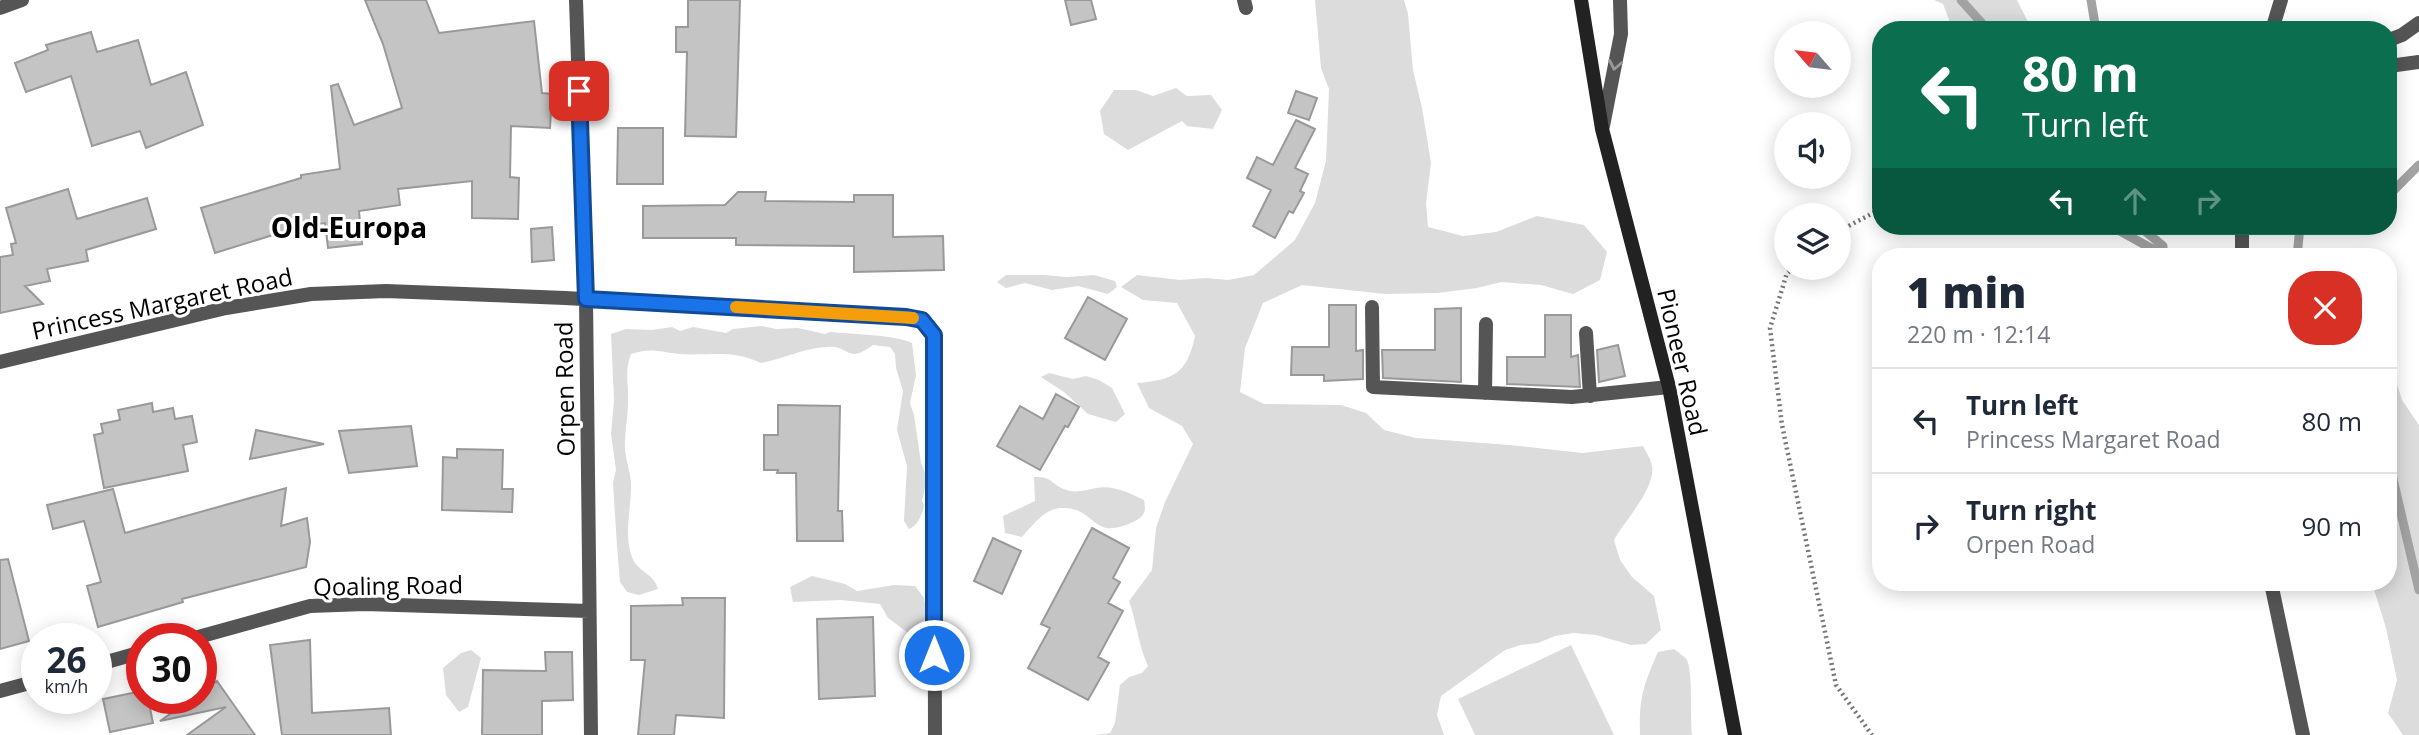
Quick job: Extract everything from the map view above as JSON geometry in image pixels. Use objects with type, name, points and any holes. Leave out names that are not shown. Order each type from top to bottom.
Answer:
[{"type":"main road","name":"Pioneer Road","points":[[1581,0],[1602,129],[1669,387],[1735,735]]},
{"type":"street","points":[[0,8],[22,0]]},
{"type":"street","name":"Orpen Road","points":[[576,0],[586,299],[591,735]]},
{"type":"street","points":[[1602,129],[1621,34],[1620,0]]},
{"type":"street","points":[[2275,21],[2281,0]]},
{"type":"street","points":[[2397,37],[2419,23]]},
{"type":"street","points":[[2397,65],[2419,62]]},
{"type":"street","name":"Princess Margaret Road","points":[[0,362],[226,308],[311,294],[386,292],[586,299],[922,320],[934,335],[935,735]]},
{"type":"street","points":[[1372,307],[1373,387],[1572,397],[1669,387]]},
{"type":"street","points":[[1485,393],[1486,324]]},
{"type":"street","points":[[1586,333],[1590,396]]},
{"type":"street","points":[[2273,591],[2303,735]]},
{"type":"street","name":"Qoaling Road","points":[[217,632],[310,606],[365,604],[589,611]]},
{"type":"street","points":[[0,691],[21,685]]},
{"type":"path","points":[[1851,225],[1872,214]]},
{"type":"path","points":[[1785,280],[1770,328],[1782,425],[1836,685],[1872,735]]},
{"type":"shaded area","points":[[1315,0],[1404,0],[1408,14],[1413,70],[1431,163],[1426,203],[1428,227],[1463,236],[1496,232],[1537,216],[1584,225],[1607,252],[1600,280],[1573,294],[1541,285],[1501,282],[1437,293],[1385,294],[1302,285],[1263,303],[1245,348],[1240,392],[1264,404],[1341,405],[1366,413],[1384,430],[1416,438],[1582,453],[1643,446],[1650,458],[1652,475],[1645,494],[1614,540],[1620,560],[1632,577],[1654,596],[1661,630],[1646,644],[1631,645],[1596,635],[1573,633],[1505,650],[1441,696],[1437,715],[1444,735],[1095,735],[1110,733],[1115,723],[1120,685],[1129,677],[1142,673],[1148,666],[1129,601],[1152,570],[1156,528],[1165,502],[1193,444],[1182,426],[1149,408],[1137,383],[1160,380],[1177,373],[1188,359],[1195,336],[1177,303],[1143,300],[1121,287],[1137,275],[1180,280],[1228,280],[1254,275],[1295,240],[1315,203],[1326,161],[1329,89],[1321,68]]},
{"type":"shaded area","points":[[1934,0],[2017,0],[2028,21],[1950,21],[1943,4]]},
{"type":"shaded area","points":[[1176,88],[1187,96],[1211,95],[1222,110],[1213,129],[1187,126],[1182,121],[1128,150],[1104,134],[1100,111],[1114,90],[1136,90],[1153,96]]},
{"type":"shaded area","points":[[1006,275],[1094,275],[1115,281],[1117,287],[1108,294],[1078,286],[1052,290],[1025,283],[1006,288],[997,282]]},
{"type":"shaded area","points":[[762,326],[776,329],[798,328],[825,334],[830,332],[885,337],[912,343],[916,375],[910,403],[921,463],[927,478],[922,501],[924,505],[919,520],[909,529],[904,521],[907,466],[897,430],[903,391],[895,354],[890,347],[873,345],[853,354],[834,347],[818,348],[761,363],[731,355],[680,354],[650,350],[638,352],[631,354],[627,373],[625,450],[631,482],[628,539],[634,562],[653,579],[658,589],[639,595],[627,592],[620,582],[613,483],[616,470],[611,434],[614,400],[611,334],[626,329],[652,330],[672,327],[680,331],[693,327],[726,333],[733,329]]},
{"type":"shaded area","points":[[1049,373],[1073,379],[1086,376],[1099,380],[1112,388],[1125,414],[1116,422],[1088,414],[1064,392],[1041,377]]},
{"type":"shaded area","points":[[2397,384],[2402,400],[2419,425],[2419,735],[2403,735],[2388,713],[2397,680],[2374,591],[2397,591]]},
{"type":"shaded area","points":[[1034,477],[1048,479],[1059,487],[1072,491],[1103,487],[1121,490],[1144,500],[1144,513],[1130,523],[1106,528],[1076,510],[1061,508],[1044,514],[1022,537],[1005,533],[1003,516],[1035,501]]},
{"type":"shaded area","points":[[812,576],[845,584],[857,591],[894,585],[915,586],[924,598],[927,617],[911,635],[888,618],[880,604],[841,600],[793,602],[790,587]]},
{"type":"shaded area","points":[[1571,645],[1614,735],[1475,735],[1458,699]]},
{"type":"shaded area","points":[[1674,649],[1687,660],[1689,666],[1692,735],[1640,735],[1641,701],[1649,674],[1658,652]]},
{"type":"shaded area","points":[[471,650],[481,658],[468,707],[459,712],[446,695],[443,668],[461,653]]},
{"type":"building","points":[[365,0],[426,0],[439,33],[534,21],[542,93],[552,94],[550,128],[511,126],[510,177],[519,178],[518,219],[472,218],[472,181],[398,189],[400,205],[359,211],[362,244],[328,248],[325,223],[302,226],[215,253],[201,208],[301,178],[301,175],[340,169],[331,86],[338,84],[354,125],[402,108],[383,44]]},
{"type":"building","points":[[688,0],[740,0],[736,137],[685,136],[687,52],[676,52],[676,27],[688,27]]},
{"type":"building","points":[[1065,0],[1091,0],[1096,19],[1071,25]]},
{"type":"building","points":[[91,32],[97,52],[138,40],[151,85],[186,72],[203,125],[146,148],[140,131],[92,146],[71,76],[26,92],[15,63],[48,50],[46,45]]},
{"type":"building","points":[[1296,91],[1317,98],[1309,120],[1288,113]]},
{"type":"building","points":[[1296,120],[1315,129],[1295,168],[1308,174],[1300,191],[1304,193],[1293,213],[1289,211],[1275,238],[1253,226],[1271,190],[1247,178],[1257,157],[1273,165]]},
{"type":"building","points":[[618,128],[663,128],[663,184],[617,184]]},
{"type":"building","points":[[68,189],[77,219],[147,198],[156,229],[86,250],[88,261],[47,269],[50,281],[25,286],[43,304],[0,313],[0,257],[13,255],[11,244],[16,243],[6,208]]},
{"type":"building","points":[[738,192],[766,192],[765,201],[854,202],[854,195],[893,195],[893,237],[943,236],[944,270],[854,272],[854,246],[736,245],[736,238],[643,238],[643,206],[725,205]]},
{"type":"building","points":[[552,227],[554,260],[532,262],[531,229]]},
{"type":"building","points":[[1088,297],[1127,319],[1105,360],[1065,338]]},
{"type":"building","points":[[1329,305],[1356,305],[1356,351],[1363,350],[1363,379],[1324,381],[1324,375],[1291,375],[1292,347],[1329,347]]},
{"type":"building","points":[[1461,308],[1461,382],[1383,378],[1382,350],[1435,350],[1435,309]]},
{"type":"building","points":[[1545,315],[1571,315],[1571,357],[1578,355],[1580,387],[1507,384],[1507,357],[1545,357]]},
{"type":"building","points":[[1618,345],[1625,376],[1599,382],[1597,350]]},
{"type":"building","points":[[1056,394],[1079,407],[1040,470],[997,446],[1020,406],[1043,419]]},
{"type":"building","points":[[152,403],[153,412],[173,408],[175,419],[192,416],[197,442],[183,445],[188,471],[104,488],[94,435],[103,433],[101,424],[120,420],[118,410]]},
{"type":"building","points":[[778,405],[840,406],[838,511],[842,511],[843,541],[797,541],[796,473],[764,470],[764,435],[778,435]]},
{"type":"building","points":[[411,426],[417,466],[349,473],[339,431]]},
{"type":"building","points":[[256,430],[324,444],[250,459]]},
{"type":"building","points":[[457,449],[503,450],[502,489],[513,489],[512,512],[442,510],[443,457],[457,458]]},
{"type":"building","points":[[286,488],[281,526],[307,518],[310,542],[306,567],[182,599],[183,602],[112,623],[97,623],[87,586],[101,582],[84,521],[53,529],[47,505],[113,489],[125,533]]},
{"type":"building","points":[[1092,528],[1129,548],[1113,578],[1120,582],[1108,603],[1123,611],[1098,657],[1109,663],[1088,700],[1028,668],[1050,628],[1041,624]]},
{"type":"building","points":[[993,538],[1021,551],[1002,594],[974,581]]},
{"type":"building","points":[[8,559],[24,623],[21,623],[21,643],[0,649],[0,560]]},
{"type":"building","points":[[682,598],[725,598],[724,718],[676,715],[674,735],[638,735],[645,660],[631,660],[631,606],[683,605]]},
{"type":"building","points":[[873,617],[875,696],[819,699],[817,619]]},
{"type":"building","points":[[310,640],[312,713],[389,708],[391,735],[282,735],[270,645]]},
{"type":"building","points":[[545,652],[572,652],[573,700],[542,701],[542,735],[482,735],[483,670],[546,671]]},
{"type":"building","points":[[217,681],[255,735],[187,735],[217,714],[226,707],[217,709]]},
{"type":"building","points":[[126,694],[126,714],[151,714],[153,723],[110,732],[106,714],[112,714],[112,697]]},
{"type":"building","points":[[170,714],[193,714],[160,721]]},
{"type":"waterway","points":[[1961,0],[1980,21]]},
{"type":"waterway","points":[[2091,0],[2094,21]]},
{"type":"waterway","points":[[2397,187],[2419,165]]},
{"type":"waterway","points":[[2127,235],[2151,248]]},
{"type":"waterway","points":[[2150,235],[2163,248]]},
{"type":"waterway","points":[[2298,248],[2299,235]]},
{"type":"waterway","points":[[2397,496],[2419,590]]},
{"type":"slow traffic","points":[[736,307],[913,318]]},
{"type":"district","name":"Old-Europa","points":[[349,227]]},
{"type":"route","points":[[579,91],[586,299],[906,317],[922,320],[934,335],[934,655]]}]
